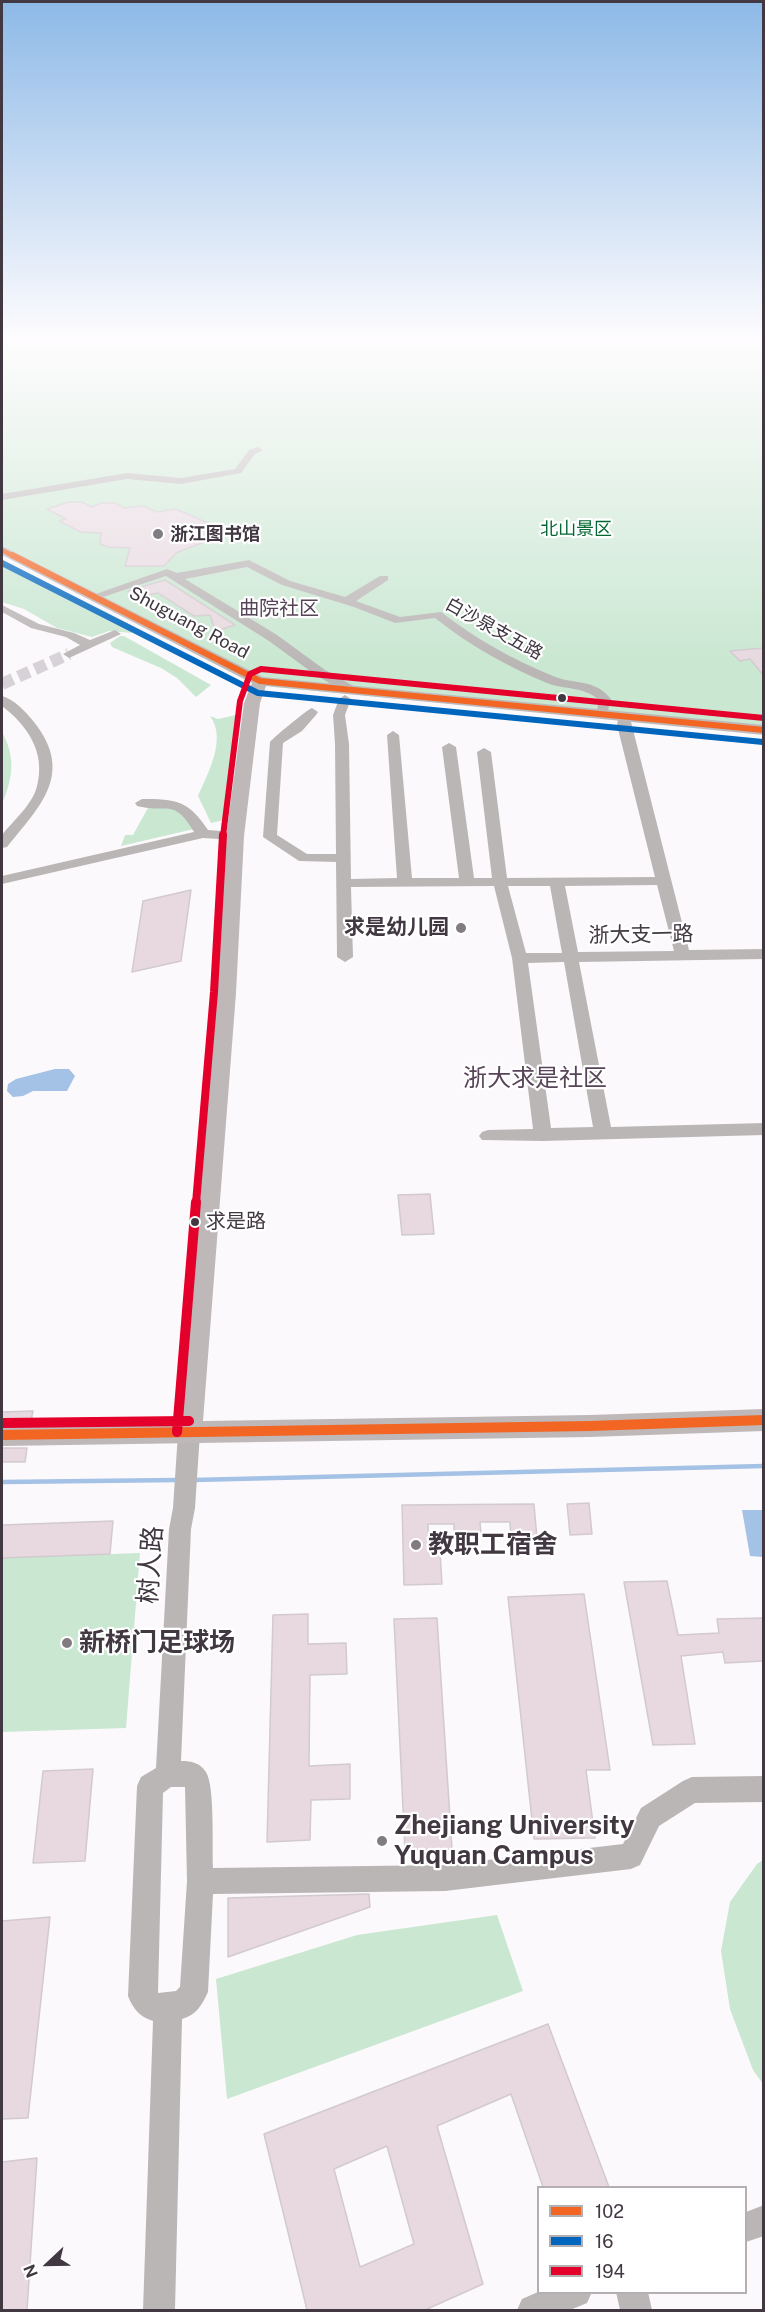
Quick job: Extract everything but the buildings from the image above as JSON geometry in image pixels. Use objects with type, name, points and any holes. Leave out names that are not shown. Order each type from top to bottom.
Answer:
[{"type":"main road","name":"Shuguang Road","points":[[2,550],[96,596],[259,685]]},
{"type":"main road","name":"Shuguang Road","points":[[2,559],[134,625],[233,680],[349,695],[623,721],[764,739]]},
{"type":"main road","points":[[188,1443],[226,993],[235,836],[252,703],[259,685]]},
{"type":"main road","name":"Shuguang Road","points":[[349,695],[602,715],[623,721],[764,729]]},
{"type":"main road","points":[[2,1435],[188,1443],[764,1420]]},
{"type":"street","points":[[2,497],[127,476],[138,475],[176,481],[238,471],[251,453],[258,450]]},
{"type":"street","points":[[96,596],[171,574],[249,563],[286,584],[346,602],[384,578]]},
{"type":"street","points":[[171,574],[273,638],[349,695],[339,715],[342,744],[345,957]]},
{"type":"street","name":"白沙泉支五路","points":[[346,602],[399,621],[437,614],[469,639],[553,681],[578,684],[597,692],[605,699],[602,715]]},
{"type":"street","points":[[2,609],[35,626],[70,635],[90,645]]},
{"type":"street","points":[[69,654],[115,634]]},
{"type":"street","points":[[2,700],[21,714],[36,733],[46,758],[44,787],[33,806],[2,844]]},
{"type":"street","points":[[312,712],[297,728],[277,742],[270,837],[304,858],[344,858]]},
{"type":"street","points":[[623,721],[683,956]]},
{"type":"street","points":[[393,735],[405,883]]},
{"type":"street","points":[[449,747],[466,883]]},
{"type":"street","points":[[484,752],[500,883],[520,958],[543,1135]]},
{"type":"street","points":[[142,803],[177,805],[190,812],[203,834]]},
{"type":"street","points":[[2,880],[203,834],[235,836]]},
{"type":"street","points":[[344,883],[663,880]]},
{"type":"street","points":[[557,882],[573,958],[603,1133]]},
{"type":"street","name":"浙大支一路","points":[[520,958],[764,954]]},
{"type":"street","points":[[488,1136],[764,1129]]},
{"type":"street","name":"树人路","points":[[173,1774],[180,1529],[184,1513],[188,1443]]},
{"type":"street","points":[[173,1774],[191,1774],[198,1782],[200,1881],[194,1992],[183,2005],[152,2007],[142,1996],[150,1786],[173,1774]]},
{"type":"street","points":[[200,1881],[445,1878],[631,1856],[650,1817],[692,1790],[764,1789]]},
{"type":"street","points":[[159,2310],[168,2007]]},
{"type":"street","points":[[747,2227],[764,2220]]},
{"type":"street","points":[[533,2310],[571,2294]]},
{"type":"street","points":[[632,2294],[636,2310]]},
{"type":"green space","name":"北山景区","points":[[2,450],[763,450],[763,733],[273,687],[242,678],[2,553]]},
{"type":"green space","points":[[2,564],[129,625],[132,633],[109,631],[92,637],[57,628],[24,609],[2,602]]},
{"type":"green space","points":[[124,636],[211,685],[196,697],[177,678],[161,668],[112,647],[110,643]]},
{"type":"green space","points":[[236,715],[224,820],[211,823],[198,796],[211,767],[216,745],[215,725],[210,716],[218,719]]},
{"type":"green space","points":[[2,732],[11,759],[11,776],[2,804]]},
{"type":"green space","points":[[149,806],[175,808],[194,829],[121,846],[125,835],[133,835]]},
{"type":"green space","name":"新桥门足球场","points":[[140,1553],[126,1728],[2,1732],[2,1558]]},
{"type":"green space","points":[[763,1860],[763,2084],[753,2070],[730,2009],[721,1951],[730,1902],[757,1864]]},
{"type":"green space","points":[[497,1915],[523,1991],[227,2099],[216,1979],[357,1935]]},
{"type":"water","points":[[55,1069],[69,1069],[75,1076],[67,1091],[33,1091],[23,1096],[13,1097],[7,1091],[8,1084],[16,1079]]},
{"type":"water","points":[[742,1510],[763,1510],[763,1557],[750,1556]]},
{"type":"waterway","points":[[194,1480],[764,1466]]},
{"type":"waterway","points":[[2,1482],[178,1480]]},
{"type":"tunnel","points":[[2,684],[69,654]]},
{"type":"transit line","name":"102","points":[[2,550],[260,681],[764,730]]},
{"type":"transit line","name":"16","points":[[2,563],[258,693],[763,742]]},
{"type":"transit line","name":"194","points":[[177,1432],[214,992],[223,834],[240,701],[250,674],[261,669],[764,718]]},
{"type":"transit line","name":"102","points":[[2,1435],[590,1426],[764,1420]]},
{"type":"transit line","name":"194","points":[[2,1423],[189,1421]]},
{"type":"place","name":"浙江图书馆","points":[[158,534]]},
{"type":"place","name":"求是幼儿园","points":[[461,928]]},
{"type":"place","name":"求是路","points":[[195,1222]]},
{"type":"place","name":"教职工宿舍","points":[[416,1545]]},
{"type":"place","name":"新桥门足球场","points":[[67,1643]]},
{"type":"place","name":"Zhejiang University Yuquan Campus","points":[[382,1841]]},
{"type":"district","name":"曲院社区","points":[[279,609]]},
{"type":"district","name":"浙大求是社区","points":[[535,1079]]}]
